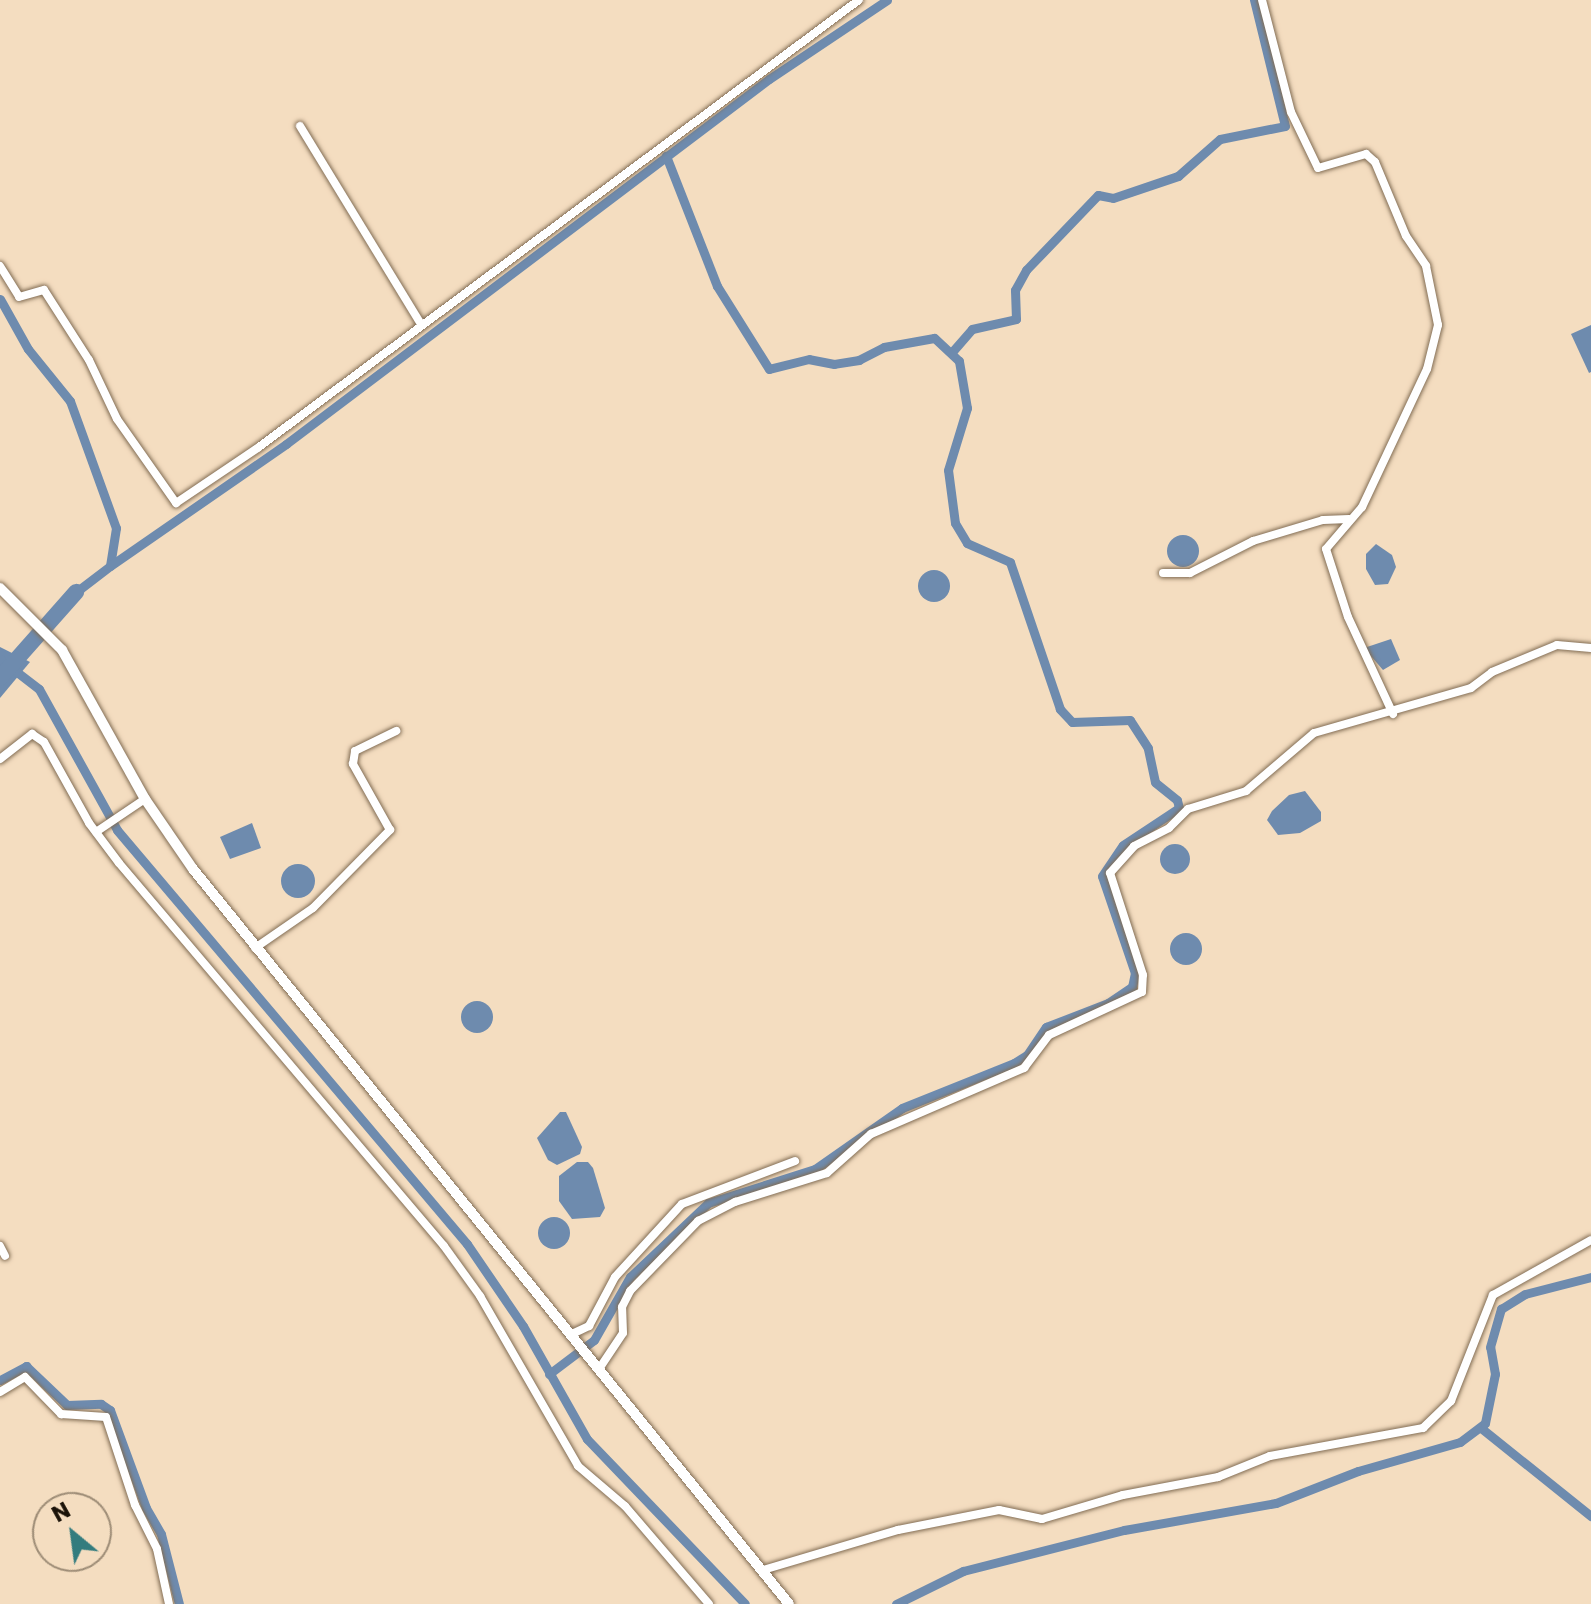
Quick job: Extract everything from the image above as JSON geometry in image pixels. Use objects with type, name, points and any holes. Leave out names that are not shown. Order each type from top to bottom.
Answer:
[{"type":"street","points":[[0,266],[19,297],[44,290],[89,360],[117,419],[176,503],[259,447],[859,0]]},
{"type":"street","points":[[1262,0],[1291,112],[1318,168],[1366,154],[1375,162],[1406,236],[1426,266],[1438,325],[1427,369],[1362,507],[1349,519],[1343,534],[1326,549],[1348,617],[1393,714]]},
{"type":"street","points":[[300,126],[421,324]]},
{"type":"street","points":[[1163,573],[1190,573],[1253,541],[1323,520],[1349,519]]},
{"type":"street","points":[[0,588],[62,650],[145,799],[255,948],[789,1604]]},
{"type":"street","points":[[599,1369],[623,1333],[622,1307],[630,1291],[698,1221],[735,1202],[827,1173],[878,1130],[1024,1068],[1049,1035],[1142,992],[1143,975],[1110,873],[1134,846],[1169,828],[1188,809],[1246,791],[1314,733],[1393,714],[1471,688],[1492,672],[1557,645],[1591,648]]},
{"type":"street","points":[[255,948],[313,908],[390,830],[353,764],[355,751],[396,731]]},
{"type":"street","points":[[0,759],[32,734],[44,742],[96,832],[444,1246],[480,1296],[578,1466],[625,1506],[709,1604]]},
{"type":"street","points":[[96,832],[145,799]]},
{"type":"street","points":[[572,1334],[589,1326],[615,1277],[682,1204],[795,1161]]},
{"type":"street","points":[[763,1570],[883,1533],[999,1510],[1042,1519],[1123,1495],[1218,1477],[1270,1456],[1423,1428],[1451,1401],[1493,1295],[1591,1240]]},
{"type":"street","points":[[0,1246],[5,1256]]},
{"type":"street","points":[[0,1392],[25,1377],[61,1414],[106,1417],[135,1505],[157,1549],[169,1604]]},
{"type":"water","points":[[1591,325],[1591,372],[1589,373],[1571,334]]},
{"type":"water","points":[[1183,535],[1194,540],[1199,551],[1194,562],[1183,567],[1172,562],[1167,551],[1172,540]]},
{"type":"water","points":[[1376,544],[1392,555],[1396,567],[1388,584],[1375,585],[1366,569],[1366,554]]},
{"type":"water","points":[[934,570],[945,575],[950,586],[945,597],[934,602],[923,597],[918,586],[923,575]]},
{"type":"water","points":[[1391,639],[1400,660],[1383,670],[1364,648]]},
{"type":"water","points":[[0,647],[30,662],[0,698]]},
{"type":"water","points":[[1305,791],[1321,812],[1321,821],[1300,833],[1278,835],[1267,820],[1272,811],[1289,795]]},
{"type":"water","points":[[252,823],[261,848],[230,859],[220,837]]},
{"type":"water","points":[[1175,844],[1186,848],[1190,859],[1186,870],[1175,874],[1164,870],[1160,859],[1164,848]]},
{"type":"water","points":[[298,864],[310,869],[315,881],[310,893],[298,898],[286,893],[281,881],[286,869]]},
{"type":"water","points":[[1186,933],[1198,937],[1202,949],[1198,961],[1186,965],[1174,961],[1170,949],[1174,937]]},
{"type":"water","points":[[477,1001],[488,1006],[493,1017],[488,1028],[477,1033],[466,1028],[461,1017],[466,1006]]},
{"type":"water","points":[[560,1112],[566,1112],[582,1147],[580,1154],[557,1165],[548,1160],[537,1138]]},
{"type":"water","points":[[577,1162],[588,1162],[593,1168],[605,1208],[600,1217],[572,1219],[559,1201],[559,1176]]},
{"type":"water","points":[[554,1217],[566,1221],[570,1233],[566,1245],[554,1249],[542,1245],[538,1233],[542,1221]]},
{"type":"waterway","points":[[110,566],[286,444],[769,79],[887,0]]},
{"type":"waterway","points":[[952,352],[972,329],[1016,319],[1015,290],[1026,270],[1098,195],[1113,198],[1178,176],[1220,139],[1285,126],[1254,0]]},
{"type":"waterway","points":[[549,1374],[594,1340],[630,1277],[708,1203],[815,1169],[902,1108],[1014,1063],[1027,1055],[1046,1027],[1108,1003],[1132,987],[1135,973],[1102,876],[1123,845],[1179,808],[1177,800],[1155,782],[1148,748],[1130,720],[1072,722],[1060,709],[1010,562],[967,543],[955,523],[948,470],[967,408],[959,361],[934,338],[884,347],[859,360],[834,364],[809,359],[769,369],[717,286],[666,156]]},
{"type":"waterway","points":[[0,299],[28,349],[70,401],[116,528],[110,566],[76,592]]},
{"type":"waterway","points":[[0,678],[76,592]]},
{"type":"waterway","points":[[0,659],[39,689],[117,830],[467,1244],[523,1326],[587,1439],[745,1604]]},
{"type":"waterway","points":[[896,1604],[963,1571],[1124,1530],[1276,1503],[1358,1471],[1460,1442],[1485,1423],[1495,1374],[1490,1347],[1501,1309],[1525,1294],[1591,1277]]},
{"type":"waterway","points":[[0,1380],[26,1366],[67,1405],[101,1404],[110,1410],[146,1508],[161,1534],[179,1604]]},
{"type":"waterway","points":[[1481,1428],[1591,1516]]}]
